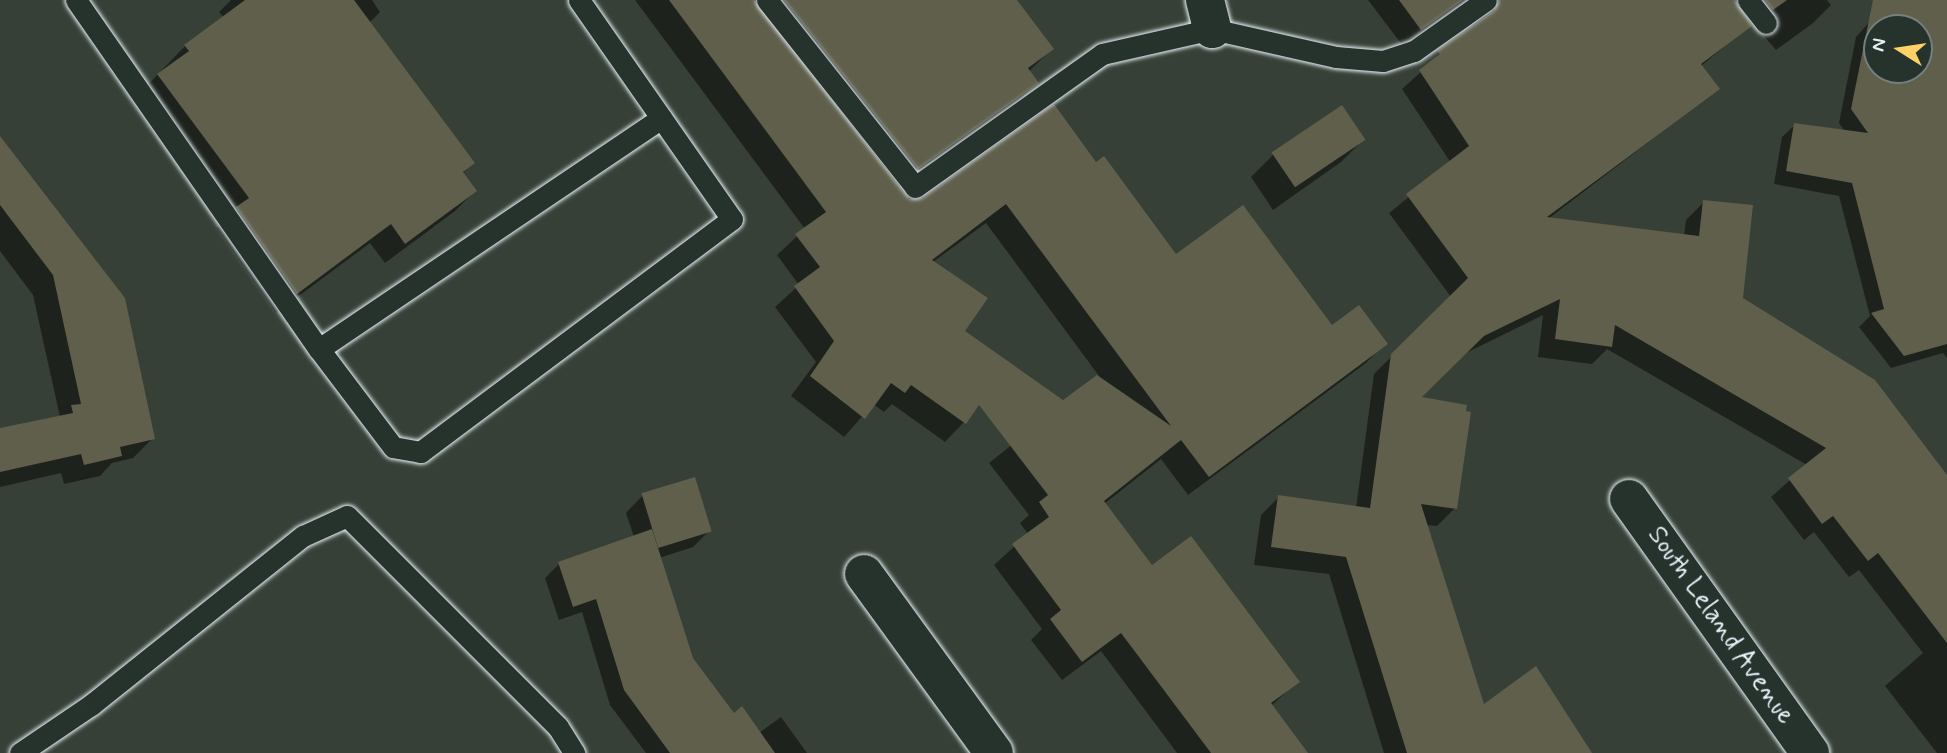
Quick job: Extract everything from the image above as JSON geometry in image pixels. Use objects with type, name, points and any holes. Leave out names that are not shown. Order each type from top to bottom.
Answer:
[{"type":"street","name":"South Leland Avenue","points":[[1629,499],[1810,753]]},
{"type":"street","points":[[864,574],[994,753]]},
{"type":"lane","points":[[76,0],[319,349],[393,447],[421,452],[732,219],[579,0]]},
{"type":"lane","points":[[767,0],[915,187],[1102,54],[1209,15],[1336,57],[1383,61],[1414,51],[1486,0]]},
{"type":"lane","points":[[1748,0],[1766,23]]},
{"type":"lane","points":[[319,349],[661,118]]},
{"type":"lane","points":[[20,753],[91,705],[303,536],[347,516],[558,727],[574,753]]},
{"type":"building","points":[[245,0],[354,0],[475,163],[463,172],[477,191],[405,244],[391,224],[297,294],[236,207],[249,198],[157,74],[189,51],[184,45]]},
{"type":"building","points":[[669,0],[754,0],[909,199],[923,198],[1054,104],[1096,162],[1104,156],[1176,254],[1243,205],[1332,325],[1359,305],[1388,344],[1209,477],[1181,440],[1104,501],[1152,565],[1191,536],[1300,682],[1271,703],[1308,753],[1211,753],[1121,633],[1082,662],[1050,619],[1061,610],[1012,544],[1049,517],[1039,502],[1048,495],[979,405],[966,424],[911,385],[905,393],[891,383],[865,419],[810,376],[834,341],[794,286],[820,267],[795,234],[826,212]],"holes":[[[1006,204],[1171,426],[1097,375],[1063,400],[965,331],[988,298],[932,260]]]},
{"type":"building","points":[[784,0],[1017,0],[1054,49],[1028,68],[1039,83],[918,169]]},
{"type":"building","points":[[1399,0],[1463,0],[1421,30]]},
{"type":"building","points":[[1499,0],[1735,0],[1752,26],[1701,64],[1720,89],[1547,217],[1699,236],[1703,200],[1753,205],[1743,298],[1875,380],[1947,475],[1947,643],[1878,553],[1868,561],[1833,516],[1822,524],[1788,478],[1826,448],[1615,325],[1612,347],[1555,339],[1560,299],[1484,336],[1422,397],[1467,405],[1466,411],[1471,412],[1457,509],[1421,504],[1484,704],[1536,666],[1592,753],[1407,753],[1346,557],[1271,547],[1278,495],[1370,508],[1391,354],[1468,278],[1406,194],[1469,146],[1419,70],[1440,54],[1437,51],[1494,11]]},
{"type":"building","points":[[1765,0],[1787,0],[1773,10]]},
{"type":"building","points":[[1873,0],[1947,0],[1947,344],[1904,356],[1871,313],[1884,309],[1852,183],[1786,171],[1794,123],[1868,133],[1851,109],[1863,50],[1863,84],[1933,84],[1933,14],[1870,14]]},
{"type":"building","points":[[1342,105],[1365,140],[1295,187],[1272,153]]},
{"type":"building","points":[[0,136],[125,298],[155,439],[120,447],[122,456],[84,465],[81,454],[0,472],[0,428],[73,413],[71,405],[81,404],[53,275],[0,205]]},
{"type":"building","points":[[695,477],[712,532],[658,548],[641,493]]},
{"type":"building","points":[[652,529],[693,658],[734,713],[742,706],[775,753],[670,753],[624,690],[596,599],[573,607],[558,562]]}]
